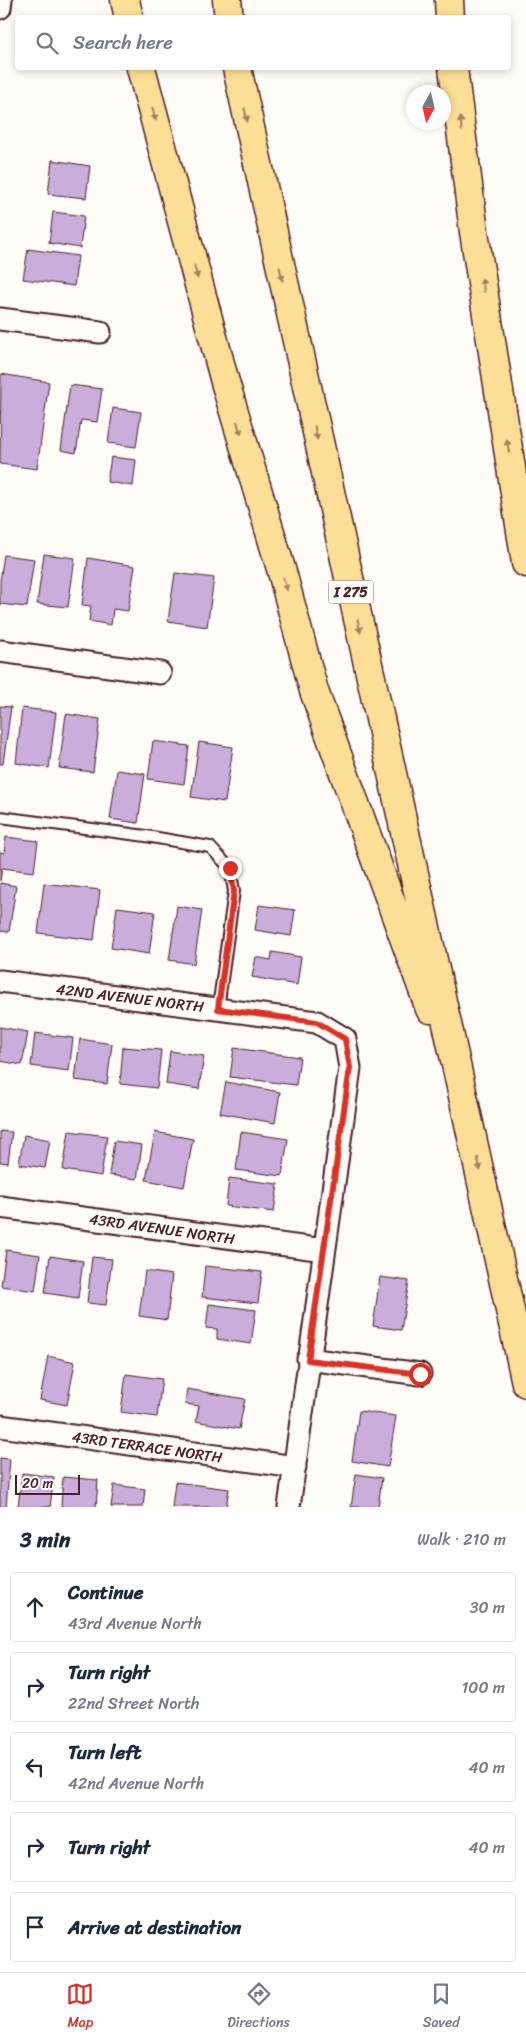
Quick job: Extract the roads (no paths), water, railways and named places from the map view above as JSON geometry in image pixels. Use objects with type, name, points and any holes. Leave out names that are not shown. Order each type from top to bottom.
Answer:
[{"type":"highway","points":[[125,0],[128,15]]},
{"type":"highway","points":[[227,0],[230,15]]},
{"type":"highway","points":[[449,0],[450,15]]},
{"type":"highway","points":[[142,70],[225,382],[282,572],[314,691],[468,1116]]},
{"type":"highway","name":"I 275","points":[[237,70],[326,482],[526,1383]]},
{"type":"highway","points":[[453,70],[474,232],[526,563]]},
{"type":"street","points":[[0,8],[1,0]]},
{"type":"street","points":[[0,319],[100,332]]},
{"type":"street","points":[[0,651],[160,673]]},
{"type":"street","name":"42ND AVENUE NORTH","points":[[0,981],[317,1022],[345,1039],[350,1068],[324,1250]]},
{"type":"street","name":"43RD AVENUE NORTH","points":[[0,1207],[324,1250]]},
{"type":"street","points":[[289,1507],[324,1250]]},
{"type":"street","points":[[308,1360],[420,1374]]},
{"type":"street","name":"43RD TERRACE NORTH","points":[[0,1426],[295,1467]]},
{"type":"lane","points":[[0,817],[146,836],[210,847],[230,868],[234,891],[218,1009]]}]
